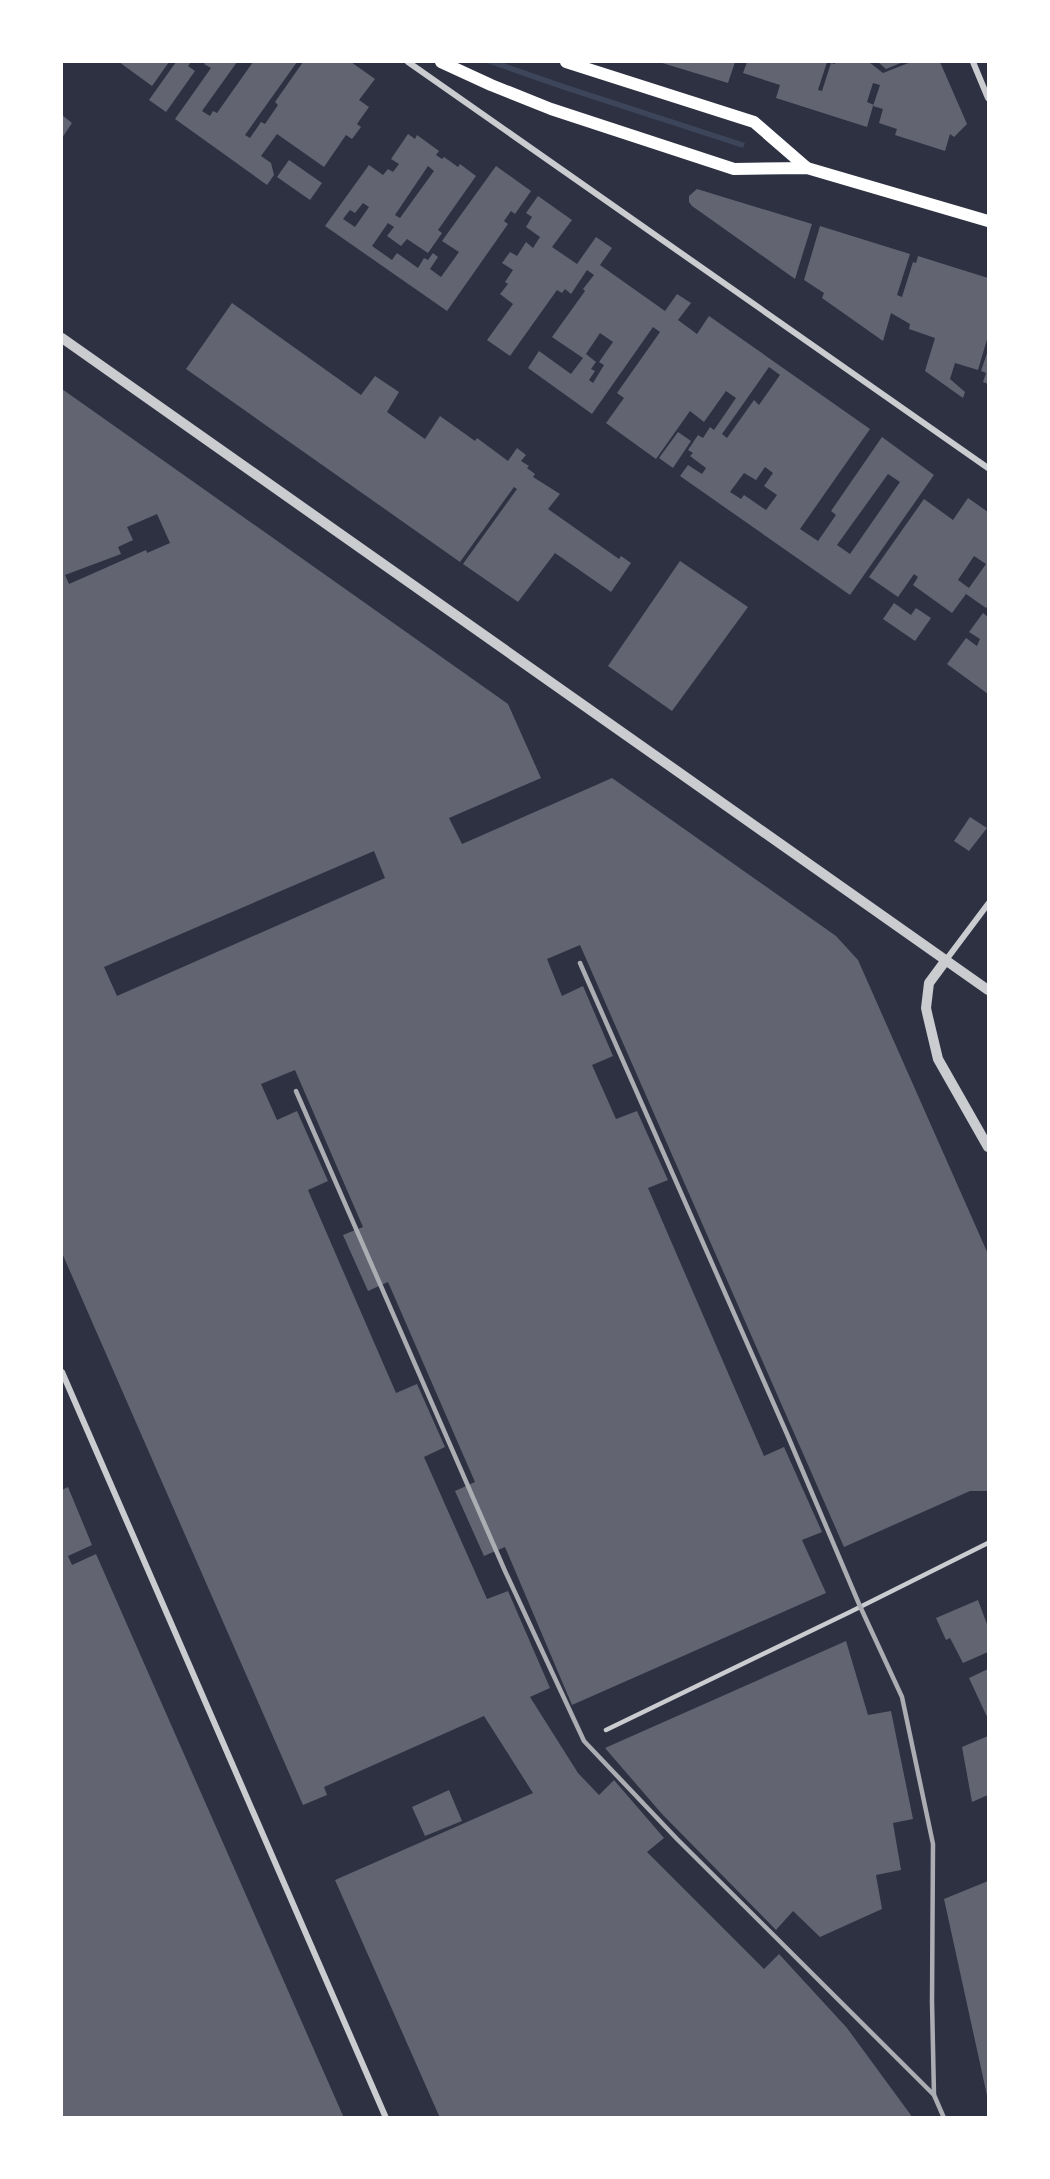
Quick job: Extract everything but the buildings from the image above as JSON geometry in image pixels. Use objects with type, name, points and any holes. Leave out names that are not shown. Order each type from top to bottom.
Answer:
[{"type":"main road","points":[[441,62],[490,85],[552,109],[734,169],[807,168],[988,221]]},
{"type":"main road","points":[[566,62],[754,122],[807,168]]},
{"type":"street","points":[[408,62],[988,468]]},
{"type":"street","points":[[973,62],[988,98]]},
{"type":"street","points":[[62,338],[988,990]]},
{"type":"street","points":[[988,904],[929,983],[926,1008],[938,1059],[988,1146]]},
{"type":"street","points":[[62,1372],[386,2118]]},
{"type":"lane","points":[[606,1730],[988,1543]]},
{"type":"shaded area","points":[[484,62],[501,62],[745,143],[743,148]]},
{"type":"railway","points":[[580,963],[787,1434],[859,1604],[902,1697],[933,1844],[934,2095]]},
{"type":"railway","points":[[296,1091],[505,1571],[584,1741],[677,1839],[934,2095],[944,2118]]}]
